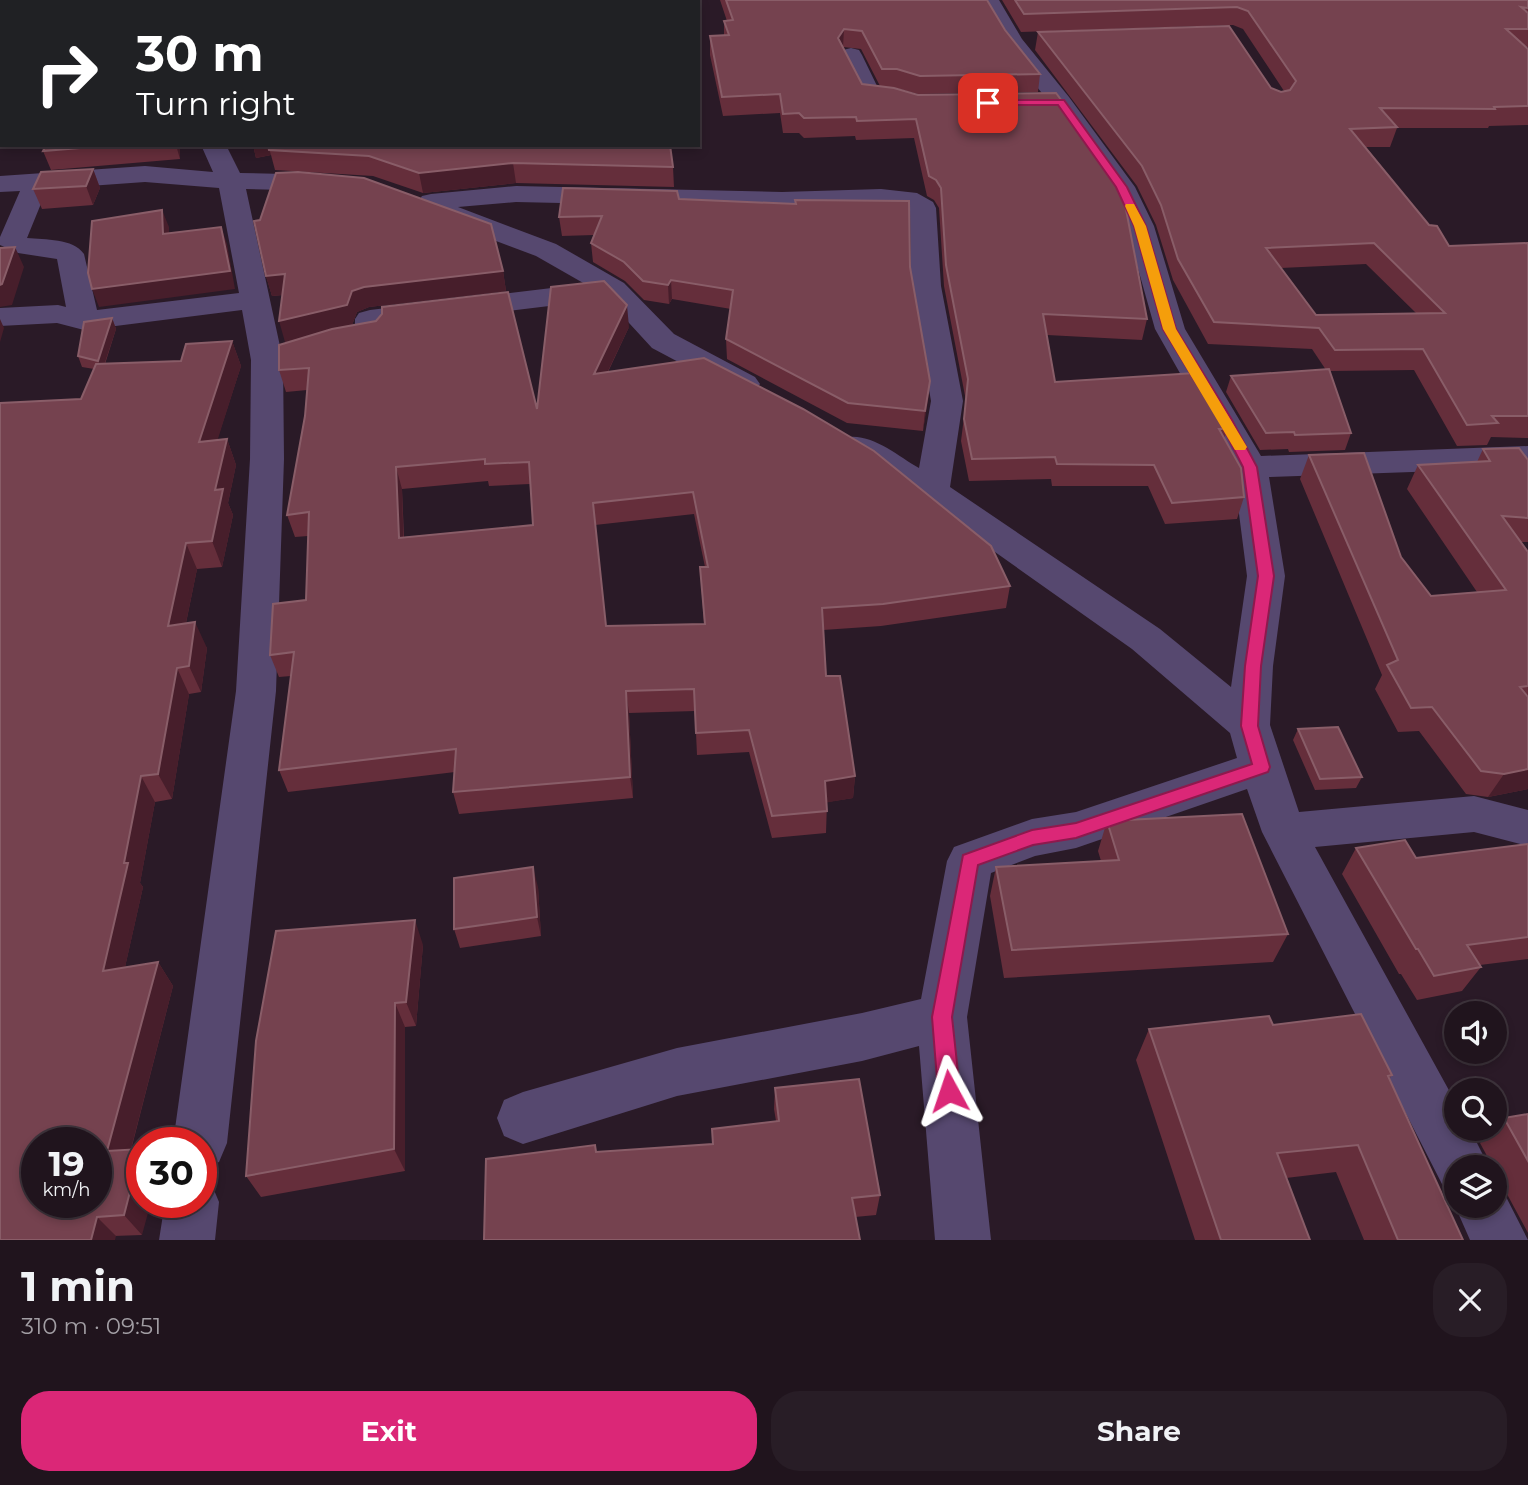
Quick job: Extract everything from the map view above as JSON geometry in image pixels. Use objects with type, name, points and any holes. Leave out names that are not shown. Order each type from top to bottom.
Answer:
[{"type":"street","points":[[988,0],[1027,41],[1047,102],[1122,187],[1140,226],[1170,329],[1226,420],[1250,467],[1266,576],[1253,666],[1255,746],[1284,832],[1456,1155]]},
{"type":"street","points":[[851,55],[871,97],[895,97],[916,104],[929,104]]},
{"type":"street","points":[[202,1127],[256,691],[267,459],[289,353],[254,300],[230,181],[214,147]]},
{"type":"street","points":[[0,184],[145,174],[230,181],[303,181],[361,186]]},
{"type":"street","points":[[36,183],[12,242],[17,245],[52,246],[70,254],[84,321]]},
{"type":"street","points":[[769,397],[663,341],[614,289],[546,250],[410,199],[516,194],[782,200],[881,197],[918,202],[923,208],[926,286],[947,401],[932,491]]},
{"type":"street","points":[[289,353],[370,334],[370,319],[614,289]]},
{"type":"street","points":[[0,317],[58,314],[84,321],[254,300]]},
{"type":"street","points":[[828,429],[932,491],[1146,639],[1255,746]]},
{"type":"street","points":[[1250,467],[1528,457]]},
{"type":"street","points":[[963,1240],[942,1017],[970,860],[1032,838],[1076,830],[1255,746]]},
{"type":"street","points":[[1284,832],[1474,814],[1528,828]]},
{"type":"street","points":[[523,1118],[677,1072],[862,1037],[942,1017]]},
{"type":"street","points":[[187,1240],[190,1218]]},
{"type":"street","points":[[1488,1218],[1500,1240]]},
{"type":"building","points":[[726,0],[987,0],[1005,30],[1040,74],[920,76],[897,69],[882,69],[862,31],[844,29],[838,38],[862,84],[894,88],[918,95],[1056,93],[1111,168],[1124,199],[1147,319],[1043,314],[1055,382],[1195,373],[1228,429],[1219,429],[1241,468],[1244,497],[1172,503],[1154,465],[1057,464],[1055,457],[972,459],[964,419],[968,379],[946,265],[941,188],[936,180],[929,176],[916,119],[857,121],[856,117],[804,118],[799,113],[783,114],[780,94],[722,97],[710,36],[729,35],[724,21],[733,20]]},
{"type":"building","points":[[1015,0],[1528,0],[1528,8],[1521,7],[1528,13],[1528,29],[1506,29],[1528,49],[1528,106],[1494,107],[1495,109],[1380,108],[1397,127],[1350,129],[1429,225],[1437,226],[1449,246],[1528,243],[1528,416],[1492,416],[1498,423],[1467,425],[1423,349],[1335,350],[1319,328],[1214,322],[1178,259],[1161,205],[1142,166],[1038,32],[1229,26],[1271,88],[1281,92],[1290,90],[1296,81],[1248,11],[1237,7],[1024,14]],"holes":[[[1374,243],[1445,313],[1316,315],[1266,248]]]},
{"type":"building","points":[[45,147],[92,147],[43,151]]},
{"type":"building","points":[[268,147],[670,147],[673,167],[513,163],[419,173],[369,156],[269,150]]},
{"type":"building","points":[[93,169],[86,186],[33,189],[41,172]]},
{"type":"building","points":[[298,172],[364,178],[491,224],[503,271],[364,287],[352,291],[347,305],[279,321],[285,274],[266,276],[254,221],[260,220],[276,173]]},
{"type":"building","points":[[563,188],[677,191],[679,199],[796,204],[795,200],[909,201],[910,267],[930,381],[925,411],[848,403],[726,339],[733,290],[671,280],[668,285],[643,281],[624,262],[591,243],[602,216],[559,217]]},
{"type":"building","points":[[162,210],[163,234],[221,227],[230,271],[92,289],[88,273],[92,221]]},
{"type":"building","points":[[15,247],[2,284],[0,285],[0,248]]},
{"type":"building","points":[[604,281],[627,305],[594,374],[704,358],[803,409],[874,451],[991,546],[1010,586],[883,604],[822,608],[826,676],[840,676],[855,776],[825,781],[827,811],[772,816],[749,730],[696,733],[694,689],[626,691],[630,777],[453,792],[456,749],[279,770],[294,652],[270,655],[273,604],[306,600],[309,512],[287,515],[305,416],[309,368],[279,370],[279,345],[332,329],[376,321],[382,314],[382,307],[508,292],[537,409],[551,287]],"holes":[[[485,459],[485,464],[529,462],[533,525],[399,538],[396,467]],[[693,492],[708,567],[700,567],[705,624],[606,626],[593,503]]]},
{"type":"building","points":[[112,318],[98,361],[78,356],[84,322]]},
{"type":"building","points":[[232,341],[199,442],[227,439],[215,490],[223,489],[212,541],[186,543],[168,626],[195,622],[189,666],[177,668],[158,774],[141,776],[124,863],[128,863],[103,971],[158,962],[112,1132],[112,1127],[21,1127],[21,1218],[97,1218],[91,1240],[0,1240],[0,403],[81,399],[96,364],[181,361],[186,344]]},
{"type":"building","points":[[1329,369],[1351,433],[1266,433],[1231,376]]},
{"type":"building","points":[[1519,448],[1528,460],[1528,518],[1502,516],[1528,552],[1528,686],[1520,687],[1528,697],[1528,769],[1504,774],[1481,771],[1432,707],[1411,708],[1387,665],[1398,660],[1309,455],[1364,453],[1401,557],[1431,596],[1506,590],[1418,465],[1490,461],[1483,449]]},
{"type":"building","points":[[1338,727],[1362,777],[1320,779],[1298,729]]},
{"type":"building","points":[[1242,814],[1288,934],[1012,950],[996,867],[1119,860],[1107,821]]},
{"type":"building","points":[[1405,840],[1416,858],[1528,844],[1528,937],[1467,945],[1481,967],[1434,976],[1356,848]]},
{"type":"building","points":[[533,867],[537,917],[454,929],[454,878]]},
{"type":"building","points":[[415,920],[406,1002],[395,1003],[394,1149],[246,1176],[256,1041],[276,931]]},
{"type":"building","points":[[1361,1014],[1392,1075],[1388,1076],[1444,1198],[1444,1218],[1453,1218],[1463,1240],[1398,1240],[1358,1145],[1277,1153],[1310,1240],[1221,1240],[1149,1029],[1269,1016],[1273,1025]]},
{"type":"building","points":[[859,1079],[880,1195],[852,1198],[860,1240],[484,1240],[486,1159],[595,1145],[596,1152],[713,1144],[712,1129],[779,1121],[775,1088]]},
{"type":"building","points":[[1528,1114],[1528,1161],[1507,1123],[1507,1118]]},
{"type":"building","points":[[126,1150],[124,1215],[112,1216],[112,1151]]},
{"type":"slow traffic","points":[[1130,206],[1140,226],[1170,329],[1240,447]]},
{"type":"route","points":[[949,1091],[942,1017],[970,860],[1032,838],[1076,830],[1261,767],[1249,726],[1253,666],[1266,576],[1250,467],[1226,420],[1170,329],[1140,226],[1122,187],[1061,102],[988,103]]}]
